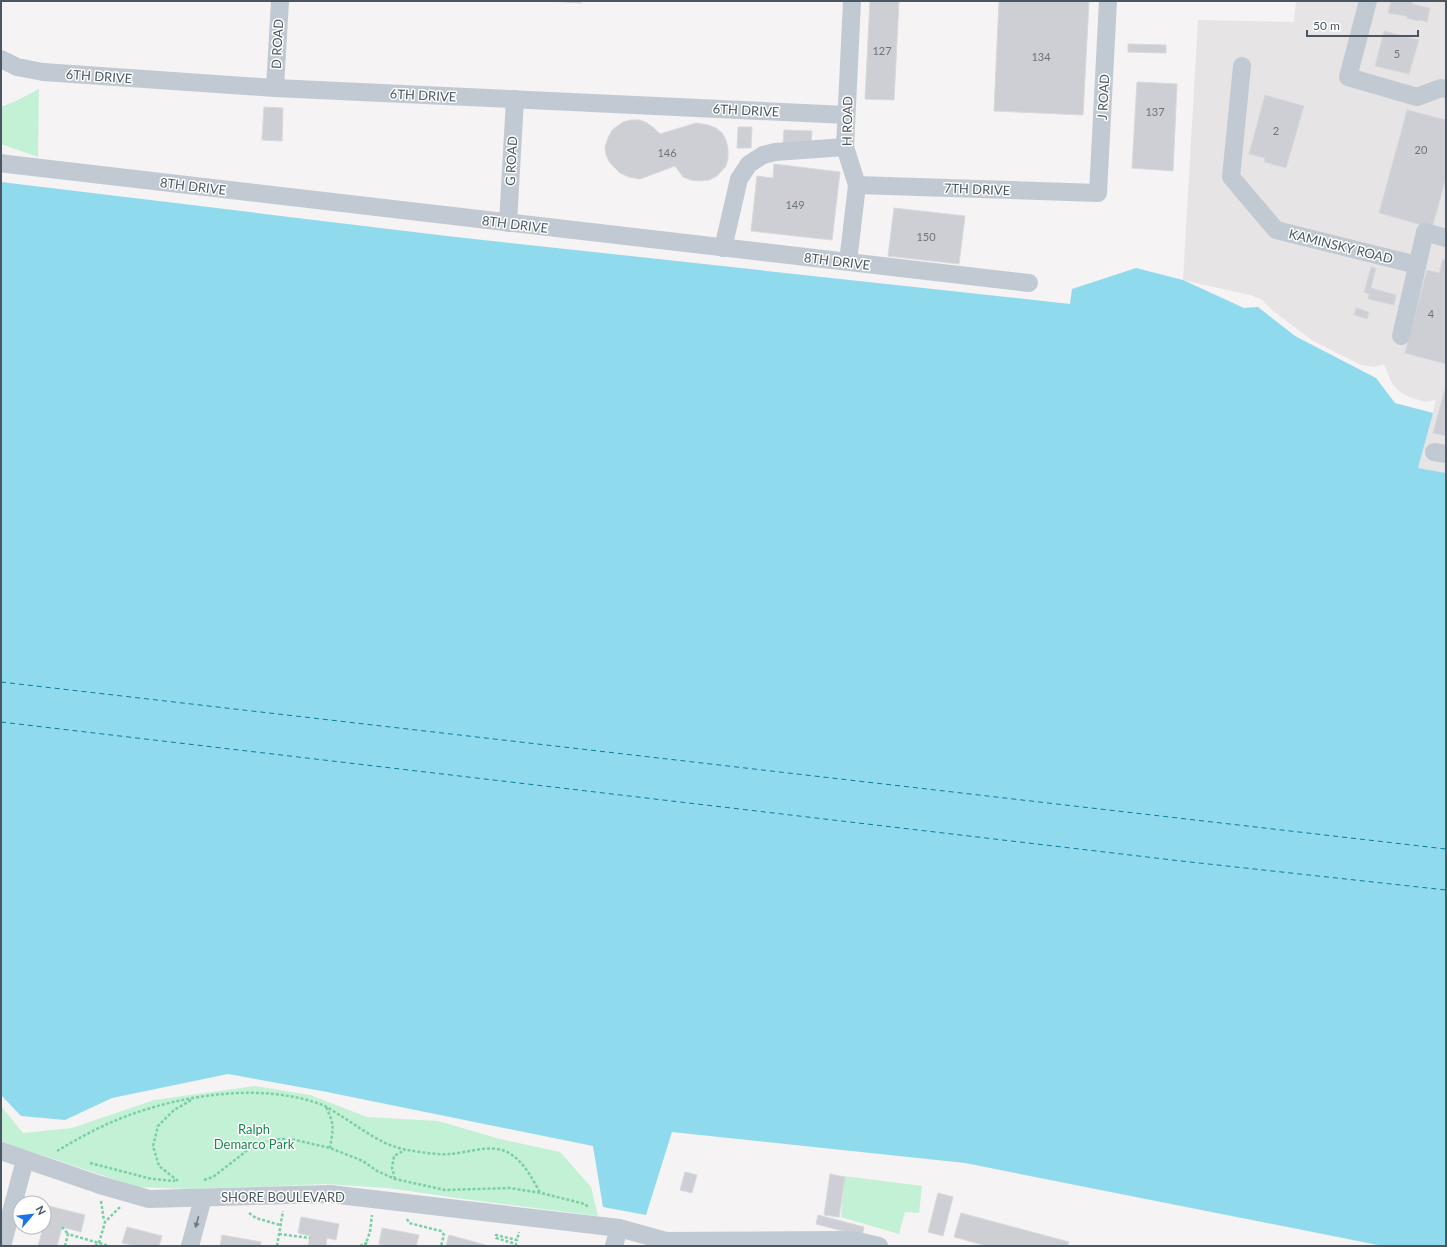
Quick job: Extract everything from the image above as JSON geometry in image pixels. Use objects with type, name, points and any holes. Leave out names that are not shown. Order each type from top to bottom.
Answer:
[{"type":"street","name":"D ROAD","points":[[275,88],[280,1]]},
{"type":"street","name":"H ROAD","points":[[848,262],[857,184],[845,147],[852,1]]},
{"type":"street","name":"J ROAD","points":[[1098,193],[1108,1]]},
{"type":"street","points":[[1368,1],[1348,77],[1417,97],[1441,88],[1446,89]]},
{"type":"street","name":"6TH DRIVE","points":[[1,60],[17,67],[43,72],[275,88],[846,115]]},
{"type":"street","name":"KAMINSKY ROAD","points":[[1242,66],[1231,177],[1276,230],[1417,265]]},
{"type":"street","name":"G ROAD","points":[[508,223],[515,99]]},
{"type":"street","points":[[723,248],[739,179],[748,164],[763,155],[775,152],[845,147]]},
{"type":"street","name":"8TH DRIVE","points":[[1,163],[1029,283]]},
{"type":"street","name":"7TH DRIVE","points":[[857,184],[1098,193]]},
{"type":"street","points":[[1400,336],[1425,232],[1446,238]]},
{"type":"street","name":"SHORE BOULEVARD","points":[[1,1151],[144,1198],[203,1198],[330,1194],[619,1228],[666,1241],[679,1243],[841,1243],[858,1241],[879,1246]]},
{"type":"street","points":[[2,1246],[25,1160]]},
{"type":"street","points":[[190,1246],[203,1198]]},
{"type":"street","points":[[614,1246],[619,1228]]},
{"type":"path","points":[[62,1153],[57,1151],[82,1137],[126,1116],[162,1104],[196,1097],[248,1092],[293,1096],[326,1106],[379,1140],[406,1150],[448,1154],[496,1148],[510,1153],[527,1170],[541,1193]]},
{"type":"path","points":[[178,1181],[159,1166],[153,1146],[158,1126],[174,1110],[196,1097]]},
{"type":"path","points":[[326,1106],[333,1121],[333,1133],[330,1148]]},
{"type":"path","points":[[200,1180],[206,1180],[213,1177],[249,1149],[262,1143],[280,1140],[300,1141],[330,1148],[363,1161],[377,1171],[395,1179],[444,1190],[510,1188],[541,1193],[585,1204],[589,1208],[590,1213]]},
{"type":"path","points":[[395,1179],[392,1168],[394,1156],[406,1150]]},
{"type":"path","points":[[87,1162],[152,1179],[184,1181]]},
{"type":"path","points":[[218,1173],[221,1179]]},
{"type":"path","points":[[100,1244],[104,1222],[101,1200]]},
{"type":"path","points":[[104,1222],[120,1207]]},
{"type":"path","points":[[245,1210],[256,1218],[280,1225]]},
{"type":"path","points":[[278,1246],[283,1211]]},
{"type":"path","points":[[405,1215],[409,1223],[442,1232],[444,1235],[441,1246]]},
{"type":"path","points":[[360,1246],[366,1245],[372,1217]]},
{"type":"path","points":[[62,1227],[68,1234],[109,1246]]},
{"type":"path","points":[[517,1240],[496,1235],[496,1238],[516,1245],[519,1231]]},
{"type":"path","points":[[65,1246],[68,1234]]},
{"type":"path","points":[[279,1234],[310,1238]]},
{"type":"path","points":[[95,1246],[100,1244]]},
{"type":"shaded area","points":[[1296,1],[1446,1],[1446,473],[1418,468],[1436,400],[1425,402],[1407,396],[1399,391],[1391,382],[1384,364],[1374,367],[1361,365],[1313,341],[1272,310],[1261,299],[1250,295],[1183,280],[1198,20],[1294,22]]},
{"type":"green space","points":[[39,89],[38,157],[1,144],[1,107]]},
{"type":"green space","name":"Ralph Demarco Park","points":[[255,1086],[310,1095],[367,1117],[438,1121],[500,1139],[560,1152],[591,1187],[598,1216],[388,1188],[325,1184],[190,1189],[137,1187],[1,1143],[1,1106],[23,1133],[72,1128],[154,1100]]},
{"type":"green space","points":[[844,1176],[922,1186],[919,1213],[905,1212],[899,1234],[841,1217]]},
{"type":"water","points":[[1,182],[447,236],[1070,304],[1072,289],[1136,268],[1183,280],[1244,308],[1258,307],[1295,336],[1376,378],[1395,403],[1433,413],[1418,468],[1446,473],[1446,1246],[1383,1246],[965,1163],[672,1132],[646,1215],[603,1207],[593,1146],[327,1092],[228,1074],[112,1098],[65,1120],[21,1116],[1,1095]]},
{"type":"building","points":[[549,1],[581,1],[581,3]]},
{"type":"building","points":[[870,1],[899,1],[894,100],[865,99]]},
{"type":"building","points":[[999,1],[1089,1],[1083,115],[994,111]]},
{"type":"building","points":[[1391,1],[1413,1],[1412,4],[1430,8],[1427,22],[1388,13]]},
{"type":"building","points":[[1384,31],[1419,40],[1409,74],[1375,66]]},
{"type":"building","points":[[1128,44],[1166,45],[1166,53],[1128,52]]},
{"type":"building","points":[[1137,82],[1177,84],[1173,171],[1132,168]]},
{"type":"building","points":[[1265,95],[1304,106],[1286,168],[1264,162],[1265,158],[1249,154]]},
{"type":"building","points":[[264,107],[283,108],[282,141],[262,140]]},
{"type":"building","points":[[1407,110],[1446,120],[1446,178],[1432,228],[1379,213]]},
{"type":"building","points":[[640,120],[647,123],[660,134],[696,123],[716,128],[722,133],[726,140],[728,158],[726,166],[717,176],[709,180],[699,181],[683,177],[675,166],[640,179],[629,177],[620,173],[610,163],[606,155],[605,147],[612,130],[623,122]]},
{"type":"building","points":[[738,127],[752,127],[751,148],[737,148]]},
{"type":"building","points":[[784,130],[812,131],[811,144],[783,143]]},
{"type":"building","points":[[774,164],[840,172],[832,240],[751,231],[757,176],[773,178]]},
{"type":"building","points":[[894,208],[965,216],[959,264],[888,256]]},
{"type":"building","points":[[1443,259],[1446,260],[1446,364],[1405,353],[1427,270],[1439,273]]},
{"type":"building","points":[[1371,267],[1376,268],[1371,288],[1396,295],[1394,305],[1368,299],[1369,294],[1364,292]]},
{"type":"building","points":[[1356,308],[1369,312],[1367,319],[1354,315]]},
{"type":"building","points":[[1446,385],[1446,436],[1433,433]]},
{"type":"building","points":[[685,1172],[697,1175],[692,1193],[680,1190]]},
{"type":"building","points":[[830,1174],[845,1177],[839,1217],[824,1215]]},
{"type":"building","points":[[938,1193],[953,1197],[943,1236],[928,1232]]},
{"type":"building","points":[[52,1207],[85,1215],[81,1232],[62,1227],[57,1246],[38,1246],[41,1235],[52,1235]]},
{"type":"building","points":[[961,1213],[1069,1242],[1067,1246],[987,1246],[954,1237]]},
{"type":"building","points":[[818,1215],[864,1227],[862,1236],[816,1224]]},
{"type":"building","points":[[301,1217],[339,1224],[336,1240],[327,1238],[326,1246],[308,1246],[310,1236],[298,1233]]},
{"type":"building","points":[[127,1227],[162,1236],[159,1246],[136,1246],[122,1243]]},
{"type":"building","points":[[382,1228],[419,1235],[416,1246],[389,1246],[379,1244]]},
{"type":"building","points":[[222,1235],[261,1242],[260,1246],[220,1246]]},
{"type":"building","points":[[449,1235],[489,1246],[446,1246]]},
{"type":"ferry route","points":[[1,682],[1446,849]]},
{"type":"ferry route","points":[[1,722],[1181,861],[1446,890]]}]
